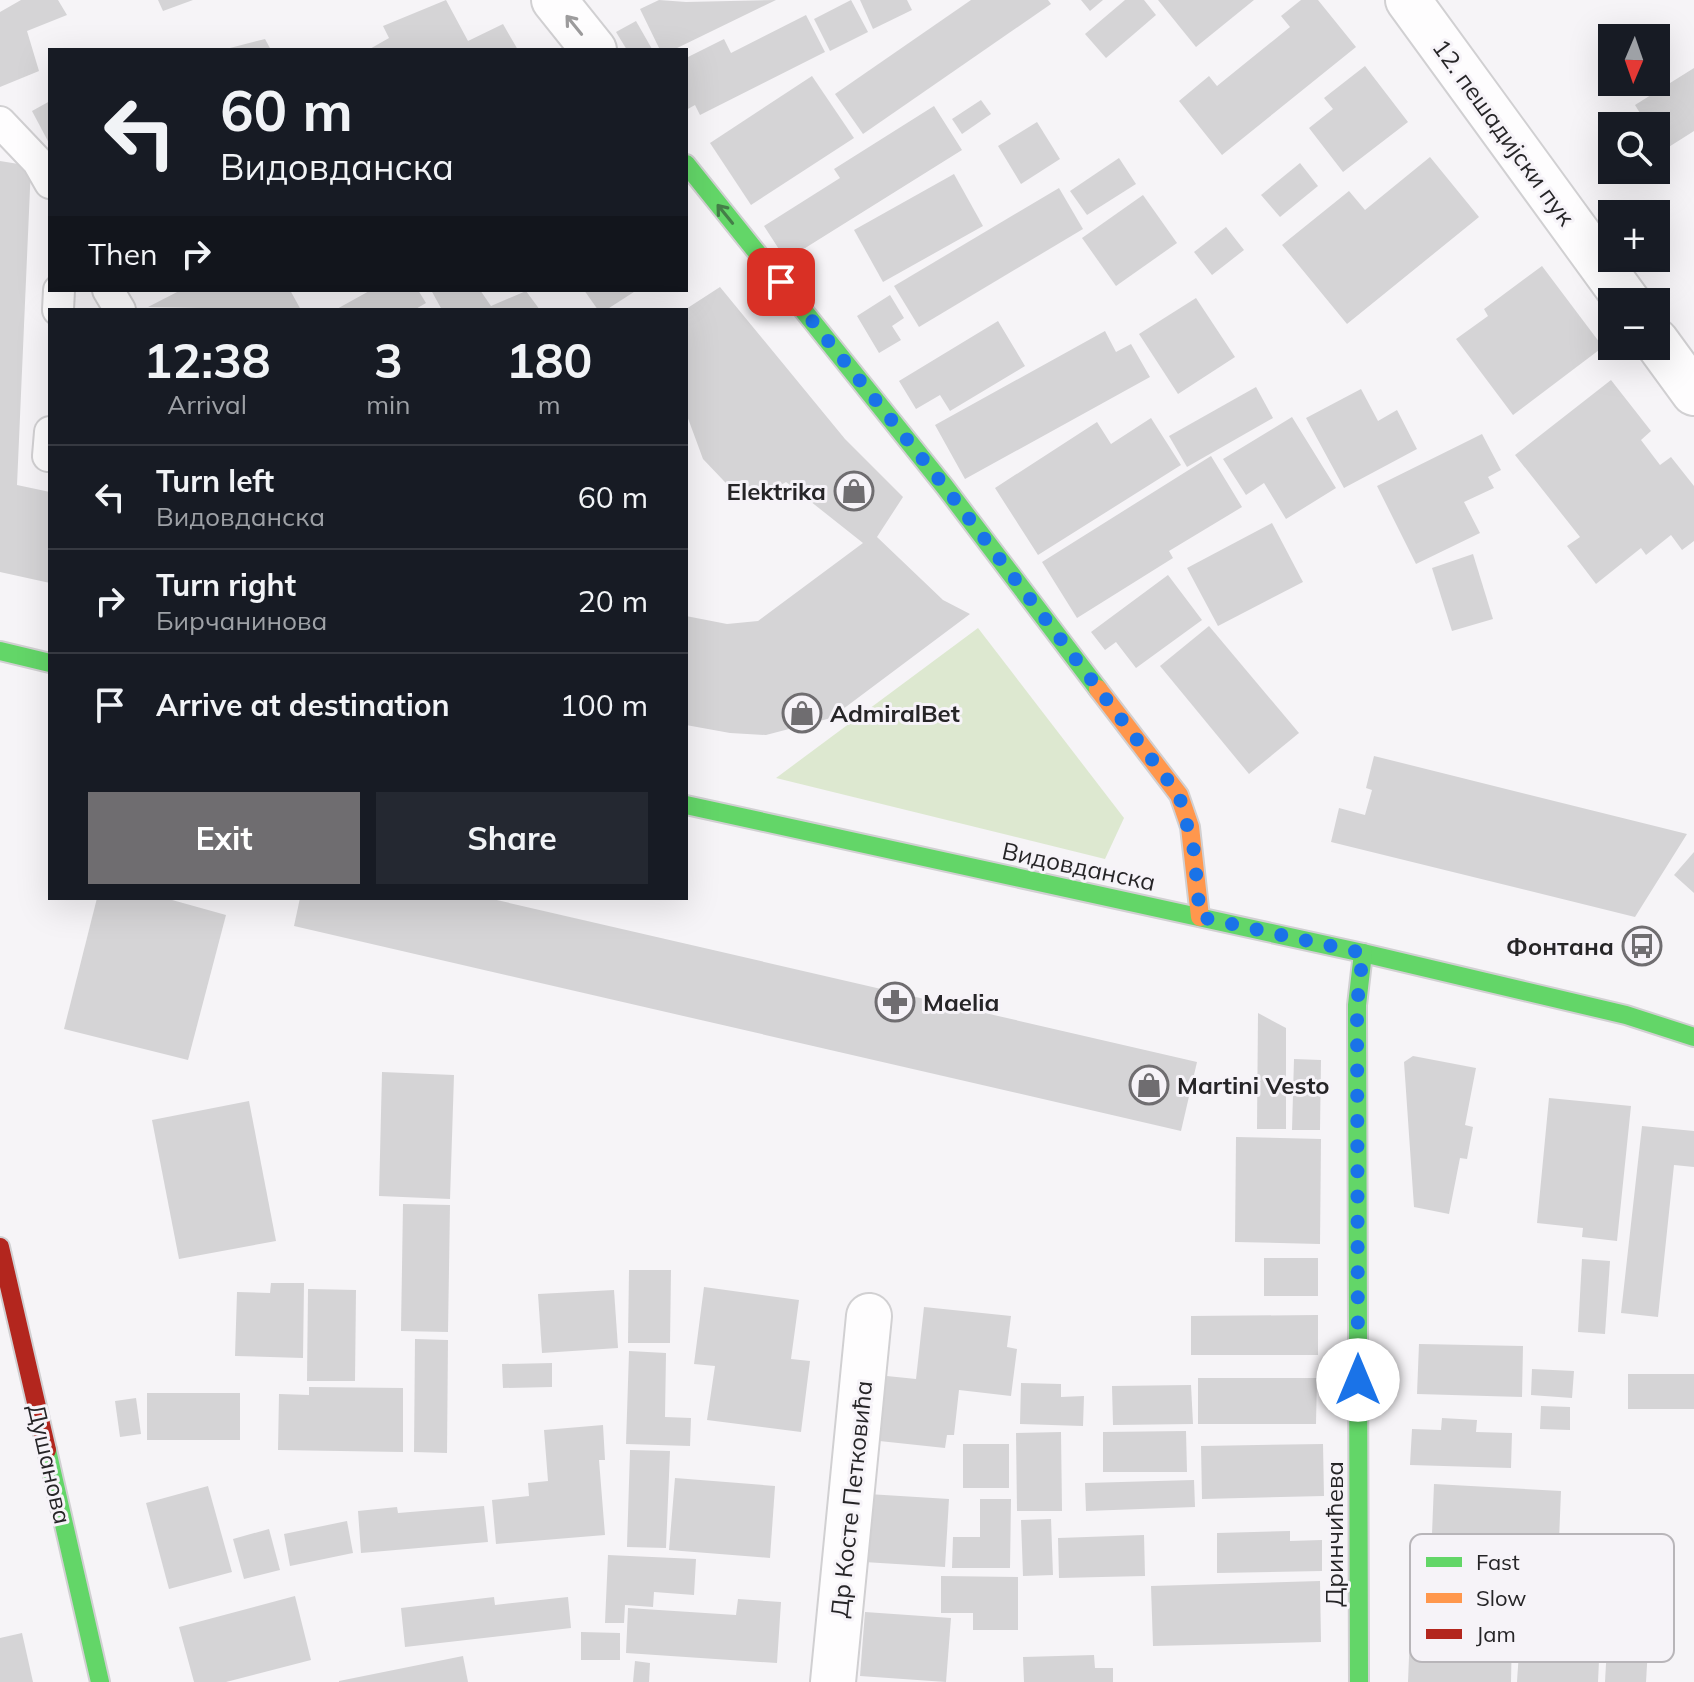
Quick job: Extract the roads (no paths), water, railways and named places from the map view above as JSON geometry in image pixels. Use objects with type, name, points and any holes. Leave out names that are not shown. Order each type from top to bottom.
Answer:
[{"type":"street","points":[[554,0],[592,48]]},
{"type":"street","name":"12. пешадијски пук","points":[[1408,0],[1618,288]]},
{"type":"street","points":[[688,166],[945,487],[1179,795],[1192,839],[1200,917]]},
{"type":"street","points":[[1670,360],[1694,393]]},
{"type":"street","points":[[0,651],[48,663]]},
{"type":"street","name":"Видовданска","points":[[688,805],[1363,953],[1626,1015],[1694,1037]]},
{"type":"street","name":"Дринчићева","points":[[1359,1682],[1357,1005],[1363,953]]},
{"type":"street","name":"Душанова","points":[[0,1247],[100,1682]]},
{"type":"street","name":"Др Косте Петковића","points":[[833,1682],[869,1316]]},
{"type":"lane","points":[[0,122],[38,162],[48,180]]},
{"type":"place","name":"Elektrika","points":[[854,491]]},
{"type":"place","name":"AdmiralBet","points":[[802,713]]},
{"type":"place","name":"Фонтана","points":[[1642,946]]},
{"type":"place","name":"Maelia","points":[[895,1002]]},
{"type":"place","name":"Martini Vesto","points":[[1149,1085]]}]
